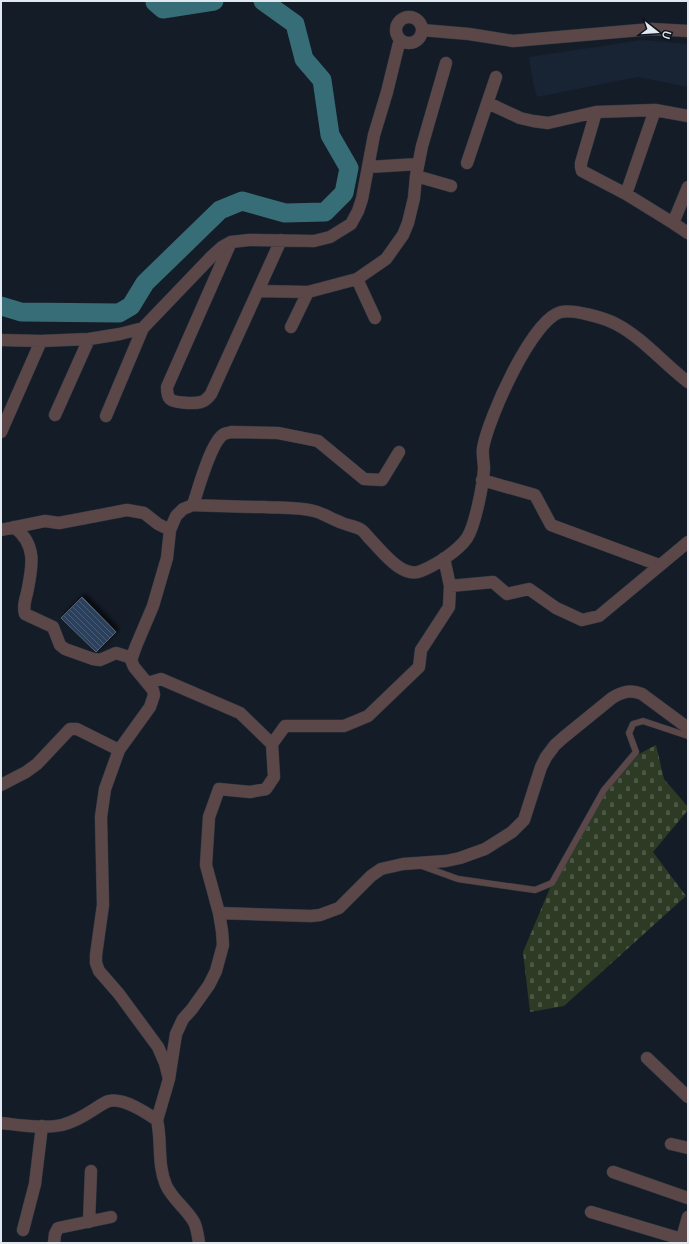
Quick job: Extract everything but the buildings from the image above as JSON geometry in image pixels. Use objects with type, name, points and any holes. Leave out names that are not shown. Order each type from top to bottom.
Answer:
[{"type":"street","points":[[406,18],[415,19],[422,30],[419,38],[412,43],[407,43],[397,36],[397,27],[402,20],[406,18]]},
{"type":"street","points":[[422,30],[469,34],[513,41],[652,29],[688,32]]},
{"type":"street","points":[[106,416],[143,328],[222,247],[231,242],[249,240],[314,241],[330,237],[351,224],[362,199],[374,135],[387,92],[400,39]]},
{"type":"street","points":[[258,291],[308,292],[357,279],[386,259],[403,234],[408,223],[414,198],[417,170],[422,146],[446,63]]},
{"type":"street","points":[[467,163],[496,77]]},
{"type":"street","points":[[488,103],[520,118],[541,122],[548,122],[596,112],[655,110],[688,116]]},
{"type":"street","points":[[626,194],[655,110]]},
{"type":"street","points":[[596,112],[581,163],[581,169],[586,174],[626,194],[688,233]]},
{"type":"street","points":[[369,167],[417,170],[451,186]]},
{"type":"street","points":[[674,223],[688,187]]},
{"type":"street","points":[[231,242],[167,387],[167,393],[170,399],[186,403],[200,403],[208,398],[281,240]]},
{"type":"street","points":[[357,279],[375,318]]},
{"type":"street","points":[[291,327],[308,292]]},
{"type":"street","points":[[169,1079],[166,1063],[158,1047],[119,994],[99,971],[96,963],[96,955],[103,905],[101,817],[105,789],[119,750],[150,707],[154,695],[153,690],[134,667],[131,660],[153,606],[167,558],[170,530],[176,516],[183,509],[193,505],[294,508],[315,511],[361,529],[395,565],[403,570],[410,572],[421,571],[456,550],[468,537],[480,494],[484,470],[483,449],[488,430],[506,386],[527,347],[550,318],[561,312],[595,315],[616,324],[640,340],[688,382]]},
{"type":"street","points":[[1,340],[41,341],[89,339],[120,334],[143,328]]},
{"type":"street","points":[[55,415],[89,339]]},
{"type":"street","points":[[1,432],[41,341]]},
{"type":"street","points":[[193,505],[207,464],[215,446],[225,434],[230,432],[278,433],[318,441],[364,479],[382,480],[399,452]]},
{"type":"street","points":[[482,480],[535,496],[551,525],[659,565]]},
{"type":"street","points":[[1,530],[45,521],[60,523],[127,510],[144,513],[158,524],[170,530]]},
{"type":"street","points":[[14,527],[20,531],[25,538],[31,552],[32,568],[24,607],[25,614],[53,627],[60,645],[65,649],[100,660],[116,653],[132,658]]},
{"type":"street","points":[[450,586],[493,582],[507,594],[529,589],[556,608],[582,620],[599,616],[688,542]]},
{"type":"street","points":[[199,1243],[194,1222],[170,1192],[163,1179],[157,1120],[169,1079],[176,1034],[183,1019],[209,985],[220,958],[223,945],[219,914],[206,866],[209,817],[219,789],[250,792],[266,789],[274,777],[272,744],[285,726],[344,726],[368,716],[419,667],[421,650],[449,606],[450,586],[444,558]]},
{"type":"street","points":[[148,683],[161,680],[240,713],[272,744]]},
{"type":"street","points":[[219,914],[320,915],[339,908],[371,876],[381,869],[403,864],[446,861],[472,855],[484,849],[512,832],[524,820],[541,767],[555,745],[612,698],[622,692],[636,692],[642,694],[688,728]]},
{"type":"street","points":[[1,785],[26,772],[37,764],[70,729],[77,729],[119,750]]},
{"type":"street","points":[[647,1058],[688,1097]]},
{"type":"street","points":[[1,1123],[42,1126],[61,1125],[72,1122],[109,1101],[117,1101],[131,1105],[157,1120]]},
{"type":"street","points":[[23,1230],[35,1184],[42,1126]]},
{"type":"street","points":[[671,1144],[688,1148]]},
{"type":"street","points":[[89,1222],[91,1171]]},
{"type":"street","points":[[613,1172],[688,1198]]},
{"type":"street","points":[[591,1212],[684,1241],[688,1217]]},
{"type":"street","points":[[54,1243],[55,1234],[58,1228],[111,1217]]},
{"type":"lane","points":[[415,863],[458,879],[535,890],[552,883],[604,790],[636,752],[629,733],[633,724],[643,721],[688,736]]},
{"type":"shaded area","points":[[642,40],[688,44],[688,87],[638,77],[537,97],[529,57]]},
{"type":"green space","points":[[656,745],[664,779],[688,807],[688,810],[653,852],[686,896],[564,1006],[530,1012],[523,952],[550,888],[591,820],[610,780],[639,754]]},
{"type":"waterway","points":[[155,1],[163,9],[214,1]]},
{"type":"waterway","points":[[1,306],[21,312],[119,313],[131,306],[145,283],[220,210],[242,201],[285,213],[325,212],[344,193],[349,168],[330,135],[322,80],[304,59],[295,24],[263,1]]}]
